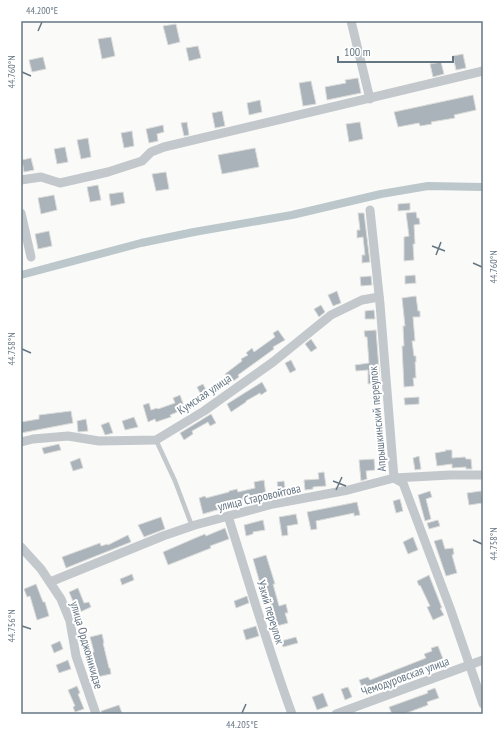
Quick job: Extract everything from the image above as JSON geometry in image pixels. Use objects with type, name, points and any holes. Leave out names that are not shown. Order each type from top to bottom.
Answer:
[{"type":"street","points":[[351,21],[370,99]]},
{"type":"street","points":[[21,180],[41,177],[60,183],[108,172],[142,161],[151,152],[164,147],[483,71]]},
{"type":"street","name":"Апрышкинский переулок","points":[[370,210],[379,297],[394,478],[403,483],[450,608],[483,704]]},
{"type":"street","points":[[21,213],[31,257]]},
{"type":"street","name":"Кумская улица","points":[[156,440],[204,411],[273,362],[331,315],[362,300],[379,297]]},
{"type":"street","points":[[21,442],[33,439],[68,436],[99,441],[156,440]]},
{"type":"street","name":"улица Старовойтова","points":[[50,582],[163,536],[192,526],[273,504],[348,490],[394,478],[483,475]]},
{"type":"street","name":"Узкий переулок","points":[[228,516],[252,588],[273,663],[292,714]]},
{"type":"street","name":"улица Орджоникидзе","points":[[21,547],[50,582],[61,599],[70,621],[76,656],[96,714]]},
{"type":"street","name":"Чемодуровская улица","points":[[336,714],[483,660]]},
{"type":"lane","points":[[156,440],[192,526]]},
{"type":"building","points":[[176,24],[180,42],[168,45],[163,26]]},
{"type":"building","points":[[111,37],[115,56],[102,59],[98,39]]},
{"type":"building","points":[[198,46],[201,58],[189,61],[186,48]]},
{"type":"building","points":[[463,54],[466,68],[456,70],[453,56]]},
{"type":"building","points":[[43,57],[46,69],[32,72],[29,60]]},
{"type":"building","points":[[441,62],[444,74],[433,77],[430,64]]},
{"type":"building","points":[[358,78],[361,93],[327,100],[325,87],[346,83],[345,80]]},
{"type":"building","points":[[311,81],[316,104],[303,106],[299,83]]},
{"type":"building","points":[[473,95],[476,110],[454,115],[455,118],[431,122],[432,124],[420,126],[419,123],[398,127],[394,112]]},
{"type":"building","points":[[260,100],[262,112],[249,115],[247,103]]},
{"type":"building","points":[[222,111],[225,126],[215,128],[212,113]]},
{"type":"building","points":[[187,122],[189,135],[184,136],[181,123]]},
{"type":"building","points":[[360,122],[363,139],[349,142],[346,124]]},
{"type":"building","points":[[163,125],[164,132],[157,134],[158,141],[149,143],[146,129]]},
{"type":"building","points":[[132,131],[134,146],[124,148],[121,133]]},
{"type":"building","points":[[88,138],[91,157],[81,159],[77,140]]},
{"type":"building","points":[[65,147],[68,162],[57,164],[54,149]]},
{"type":"building","points":[[255,148],[259,167],[222,174],[218,155]]},
{"type":"building","points":[[31,158],[34,170],[24,172],[22,160]]},
{"type":"building","points":[[166,172],[169,189],[156,191],[152,174]]},
{"type":"building","points":[[98,185],[101,200],[90,202],[87,187]]},
{"type":"building","points":[[123,192],[125,203],[111,206],[109,194]]},
{"type":"building","points":[[54,195],[57,210],[41,214],[38,198]]},
{"type":"building","points":[[410,203],[410,210],[398,211],[398,204]]},
{"type":"building","points":[[416,212],[420,224],[414,225],[414,260],[404,261],[404,237],[409,236],[406,213]]},
{"type":"building","points":[[358,213],[364,213],[370,262],[362,263],[362,255],[365,255],[363,237],[357,238],[357,230],[360,230]]},
{"type":"building","points":[[49,231],[52,246],[38,249],[35,234]]},
{"type":"building","points":[[415,275],[416,283],[405,284],[405,276]]},
{"type":"building","points":[[371,276],[372,285],[361,286],[360,277]]},
{"type":"building","points":[[337,291],[341,303],[333,306],[328,295]]},
{"type":"building","points":[[416,296],[420,317],[413,317],[415,341],[412,341],[414,356],[416,356],[416,378],[413,378],[414,386],[404,387],[402,346],[404,346],[403,326],[405,326],[402,298]]},
{"type":"building","points":[[321,305],[325,312],[319,317],[314,309]]},
{"type":"building","points":[[374,310],[375,319],[365,319],[365,311]]},
{"type":"building","points":[[278,330],[285,340],[273,347],[274,349],[238,375],[239,377],[228,385],[214,392],[211,386],[228,378],[225,374],[242,361],[241,359],[248,355],[246,353],[252,348],[254,352],[275,337],[273,333]]},
{"type":"building","points":[[376,330],[380,382],[368,384],[368,370],[356,371],[355,365],[369,363],[367,337],[365,337],[364,331]]},
{"type":"building","points":[[311,339],[317,348],[311,352],[305,344]]},
{"type":"building","points":[[291,360],[296,370],[290,373],[285,363]]},
{"type":"building","points":[[262,382],[267,391],[261,395],[260,393],[246,401],[231,412],[227,404]]},
{"type":"building","points":[[203,384],[208,394],[202,397],[197,387]]},
{"type":"building","points":[[180,395],[185,409],[170,415],[171,417],[156,422],[155,419],[148,422],[143,405],[149,403],[151,410],[158,409],[175,403],[173,398]]},
{"type":"building","points":[[419,397],[419,404],[405,405],[404,398]]},
{"type":"building","points":[[71,411],[73,423],[21,433],[21,422],[39,419],[39,415]]},
{"type":"building","points":[[211,414],[216,423],[210,426],[208,422],[192,431],[193,434],[184,440],[180,433]]},
{"type":"building","points":[[134,417],[138,427],[125,430],[122,421]]},
{"type":"building","points":[[86,419],[88,431],[78,432],[77,421]]},
{"type":"building","points":[[109,422],[113,433],[105,435],[101,425]]},
{"type":"building","points":[[59,444],[61,450],[44,454],[42,448]]},
{"type":"building","points":[[445,450],[452,450],[452,458],[465,457],[466,459],[471,459],[472,469],[466,469],[466,467],[452,468],[452,464],[437,466],[435,453],[446,451]]},
{"type":"building","points":[[419,456],[421,469],[415,470],[413,458]]},
{"type":"building","points":[[80,458],[83,468],[73,471],[70,462]]},
{"type":"building","points":[[374,459],[375,470],[366,471],[367,479],[361,481],[359,460]]},
{"type":"building","points":[[324,472],[326,486],[313,487],[313,489],[305,490],[304,480],[319,479],[318,473]]},
{"type":"building","points":[[264,480],[266,496],[250,499],[203,514],[199,498],[205,496],[206,498],[237,489],[238,492],[255,488],[254,482]]},
{"type":"building","points":[[284,481],[286,494],[279,495],[277,482]]},
{"type":"building","points":[[430,491],[432,497],[426,499],[431,519],[425,521],[418,495]]},
{"type":"building","points":[[481,491],[483,503],[469,505],[467,493]]},
{"type":"building","points":[[400,499],[403,511],[396,513],[393,501]]},
{"type":"building","points":[[357,502],[360,515],[354,516],[354,513],[316,521],[317,529],[311,530],[307,512]]},
{"type":"building","points":[[296,514],[298,524],[287,526],[288,535],[282,536],[279,517]]},
{"type":"building","points":[[161,517],[165,529],[144,537],[138,525]]},
{"type":"building","points":[[263,520],[265,530],[253,532],[253,534],[246,536],[244,525]]},
{"type":"building","points":[[438,520],[440,526],[429,529],[427,523]]},
{"type":"building","points":[[225,528],[229,539],[210,546],[211,548],[168,565],[163,552],[205,534],[206,536]]},
{"type":"building","points":[[128,535],[131,542],[66,568],[62,557],[100,543],[101,546],[108,545]]},
{"type":"building","points":[[413,537],[418,550],[408,554],[403,542]]},
{"type":"building","points":[[442,539],[445,549],[453,548],[454,554],[452,555],[457,573],[446,576],[434,541]]},
{"type":"building","points":[[266,555],[275,584],[273,584],[279,606],[286,604],[288,613],[285,613],[288,623],[277,626],[270,604],[268,604],[263,587],[261,587],[253,559]]},
{"type":"building","points":[[132,574],[134,580],[122,585],[120,579]]},
{"type":"building","points":[[429,575],[442,608],[440,608],[444,615],[433,620],[427,607],[430,606],[417,581]]},
{"type":"building","points":[[36,584],[43,602],[45,602],[49,616],[37,620],[30,596],[27,597],[24,589]]},
{"type":"building","points":[[78,588],[84,603],[89,602],[91,607],[78,613],[69,592]]},
{"type":"building","points":[[247,596],[249,603],[236,608],[234,601]]},
{"type":"building","points":[[256,626],[259,636],[246,640],[243,630]]},
{"type":"building","points":[[102,634],[111,674],[97,677],[92,652],[94,652],[90,637]]},
{"type":"building","points":[[296,637],[298,643],[283,647],[281,641]]},
{"type":"building","points":[[60,641],[63,649],[54,653],[51,645]]},
{"type":"building","points":[[438,646],[445,664],[364,692],[359,680],[368,677],[370,680],[426,658],[424,654],[432,651],[431,648]]},
{"type":"building","points":[[68,660],[71,669],[59,673],[56,665]]},
{"type":"building","points":[[77,686],[80,693],[78,694],[84,709],[75,712],[73,707],[75,706],[68,690]]},
{"type":"building","points":[[348,687],[352,697],[345,700],[341,689]]},
{"type":"building","points":[[435,688],[439,698],[427,702],[428,705],[404,714],[392,714],[389,707],[428,693],[427,691]]},
{"type":"building","points":[[323,693],[328,706],[317,710],[312,697]]},
{"type":"building","points":[[119,705],[122,713],[102,714],[101,711]]},
{"type":"waterway","points":[[21,275],[141,243],[292,215],[381,194],[428,186],[483,187]]}]
